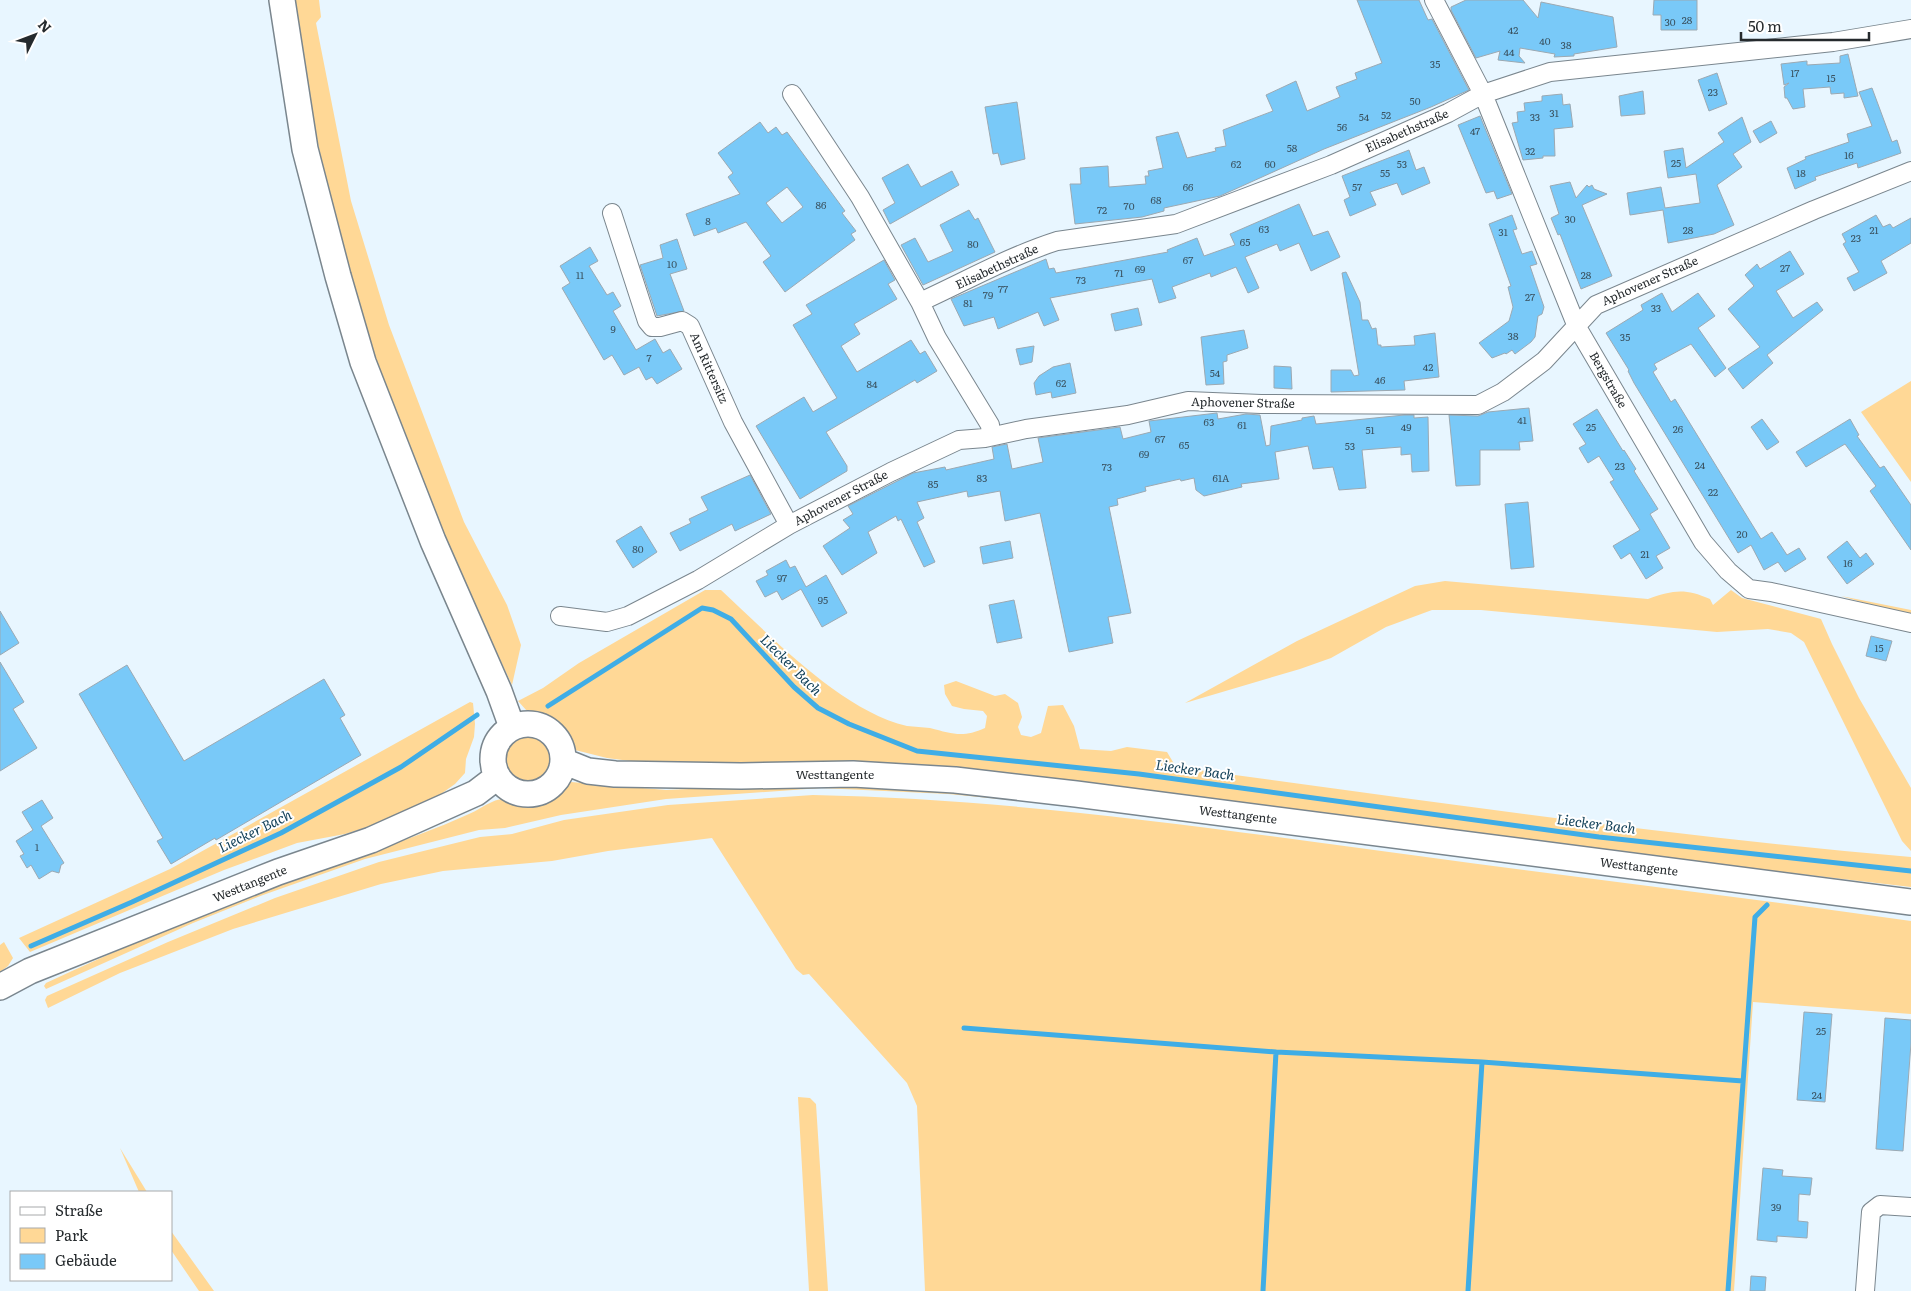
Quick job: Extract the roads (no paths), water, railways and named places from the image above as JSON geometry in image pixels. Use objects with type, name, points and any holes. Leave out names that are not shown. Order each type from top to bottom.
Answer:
[{"type":"main road","points":[[282,0],[305,149],[363,362],[433,541],[500,691],[512,727]]},
{"type":"main road","points":[[522,724],[533,724],[543,727],[552,733],[562,751],[563,761],[557,780],[541,792],[531,794],[512,790],[503,784],[493,766],[494,749],[503,734],[512,727],[522,724]]},
{"type":"main road","name":"Westtangente","points":[[563,761],[588,771],[615,774],[741,776],[853,774],[955,780],[1911,902]]},
{"type":"main road","name":"Westtangente","points":[[0,987],[30,971],[278,872],[371,840],[476,793],[497,776]]},
{"type":"street","name":"Bergstraße","points":[[1434,0],[1482,94],[1577,327],[1702,542],[1728,571],[1749,589],[1911,623]]},
{"type":"street","name":"Elisabethstraße","points":[[920,302],[1019,255],[1057,241],[1176,224],[1330,165],[1448,113],[1482,94],[1550,72],[1833,42],[1911,29]]},
{"type":"street","points":[[792,94],[860,198],[920,302],[937,338],[990,425],[991,436]]},
{"type":"street","name":"Aphovener Straße","points":[[560,616],[607,622],[628,616],[698,580],[789,525],[891,472],[959,440],[1128,415],[1188,401],[1262,404],[1478,405],[1503,392],[1544,361],[1596,305],[1814,210],[1911,171]]},
{"type":"street","name":"Am Rittersitz","points":[[612,214],[647,321],[652,327],[660,327],[682,321],[690,326],[734,422],[789,525]]},
{"type":"street","points":[[1865,1291],[1871,1212],[1880,1205],[1911,1208]]},
{"type":"waterway","name":"Liecker Bach","points":[[548,706],[702,608],[713,610],[731,619],[794,687],[818,708],[849,724],[917,751],[1139,774],[1599,837],[1911,871]]},
{"type":"waterway","name":"Liecker Bach","points":[[31,946],[132,902],[281,833],[401,767],[477,715]]},
{"type":"waterway","points":[[1728,1291],[1755,917],[1767,905]]},
{"type":"waterway","points":[[964,1028],[1276,1052]]},
{"type":"waterway","points":[[1263,1291],[1276,1052],[1482,1062]]},
{"type":"waterway","points":[[1468,1291],[1482,1062],[1743,1081]]}]
